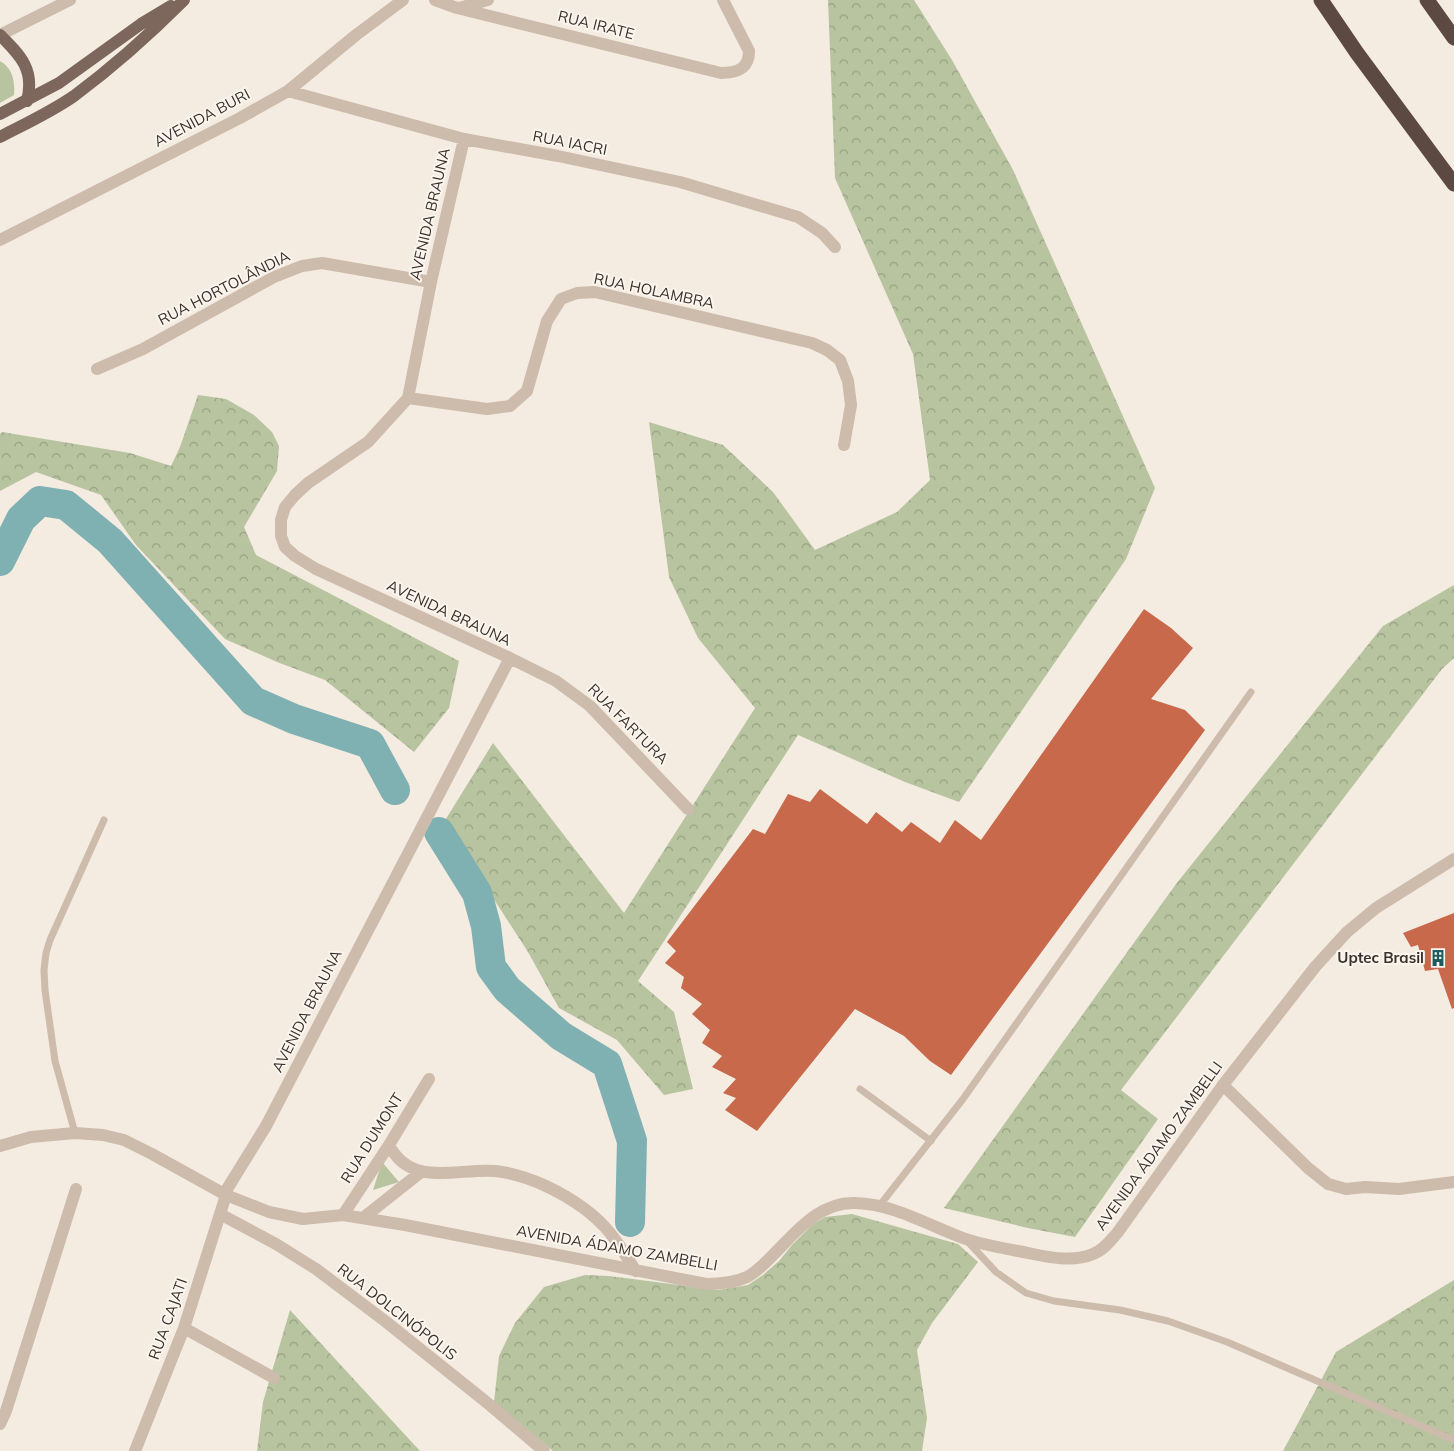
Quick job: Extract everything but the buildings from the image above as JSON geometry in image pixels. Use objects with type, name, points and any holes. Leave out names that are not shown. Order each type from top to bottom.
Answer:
[{"type":"highway","points":[[1321,0],[1357,53],[1454,184]]},
{"type":"highway","points":[[1427,0],[1454,38]]},
{"type":"main road","points":[[0,114],[59,83],[141,24],[183,0]]},
{"type":"main road","points":[[0,137],[38,118],[73,96],[148,35],[183,0]]},
{"type":"main road","points":[[0,35],[18,53],[27,69],[31,86],[27,101]]},
{"type":"street","name":"AVENIDA BURI","points":[[0,240],[240,118],[288,91],[356,35],[403,0]]},
{"type":"street","name":"RUA IRATE","points":[[435,0],[457,8],[721,73],[732,73],[743,68],[749,59],[749,51],[723,0]]},
{"type":"street","points":[[457,8],[488,0]]},
{"type":"street","points":[[0,35],[64,2]]},
{"type":"street","name":"RUA IACRI","points":[[288,91],[464,139],[558,156],[680,182],[798,217],[822,233],[835,247]]},
{"type":"street","name":"AVENIDA BRAUNA","points":[[225,1194],[266,1126],[510,658],[316,569],[295,556],[285,547],[280,536],[281,520],[285,507],[295,495],[308,483],[368,442],[408,398],[431,282],[464,139]]},
{"type":"street","name":"RUA HORTOLÂNDIA","points":[[96,369],[143,349],[274,277],[302,266],[322,263],[431,282]]},
{"type":"street","name":"RUA HOLAMBRA","points":[[408,398],[487,409],[510,406],[527,391],[547,321],[561,299],[577,293],[595,292],[812,343],[827,350],[840,360],[848,381],[851,405],[844,445]]},
{"type":"street","name":"RUA FARTURA","points":[[510,658],[556,681],[590,706],[688,809]]},
{"type":"street","name":"AVENIDA ÁDAMO ZAMBELLI","points":[[0,1146],[31,1137],[75,1133],[102,1135],[124,1140],[225,1194],[269,1212],[303,1219],[343,1215],[363,1218],[706,1284],[736,1281],[756,1271],[805,1223],[828,1207],[839,1203],[880,1205],[965,1239],[1010,1249],[1064,1258],[1092,1255],[1102,1250],[1118,1232],[1223,1084],[1315,968],[1347,932],[1376,908],[1454,859]]},
{"type":"street","name":"RUA DUMONT","points":[[343,1215],[389,1145],[429,1078]]},
{"type":"street","points":[[1223,1084],[1308,1168],[1328,1184],[1346,1188],[1399,1189],[1454,1182]]},
{"type":"street","points":[[389,1145],[401,1163],[420,1172],[497,1171],[512,1174],[546,1186],[575,1202],[592,1215],[610,1232],[636,1271]]},
{"type":"street","points":[[363,1218],[420,1172]]},
{"type":"street","points":[[0,1424],[9,1402],[76,1189]]},
{"type":"street","name":"RUA CAJATI","points":[[135,1451],[184,1328],[225,1194]]},
{"type":"street","name":"RUA DOLCINÓPOLIS","points":[[220,1214],[276,1244],[316,1269],[485,1401],[544,1451]]},
{"type":"street","points":[[184,1328],[274,1378]]},
{"type":"lane","points":[[880,1205],[963,1100],[1251,692]]},
{"type":"lane","points":[[75,1133],[54,1061],[44,970],[50,940],[104,820]]},
{"type":"lane","points":[[860,1089],[931,1141]]},
{"type":"lane","points":[[965,1239],[996,1272],[1026,1293],[1054,1302],[1120,1310],[1168,1320],[1227,1342],[1454,1440]]},
{"type":"green space","points":[[828,0],[914,0],[952,60],[1013,170],[1155,488],[1126,559],[959,802],[905,782],[798,735],[638,981],[674,1012],[693,1089],[664,1095],[617,1040],[559,1008],[528,952],[444,822],[493,743],[624,913],[755,708],[698,638],[669,577],[649,422],[723,445],[773,492],[815,550],[897,512],[930,480],[913,354],[835,178]]},
{"type":"green space","points":[[0,61],[10,71],[14,95],[0,103]]},
{"type":"green space","points":[[198,395],[226,399],[254,415],[272,432],[279,446],[277,471],[244,527],[256,555],[459,661],[449,708],[414,752],[325,680],[277,662],[225,639],[136,545],[101,495],[36,472],[0,491],[0,434],[2,432],[130,453],[171,466],[180,447]]},
{"type":"green space","points":[[1454,585],[1454,658],[1442,669],[1121,1090],[1158,1119],[1075,1237],[944,1208],[1176,884],[1383,626]]},
{"type":"green space","points":[[382,1162],[399,1182],[373,1190]]},
{"type":"green space","points":[[852,1214],[958,1244],[978,1262],[932,1323],[917,1350],[927,1418],[922,1451],[553,1451],[494,1402],[499,1356],[515,1323],[544,1287],[585,1275],[609,1276],[718,1290],[748,1285],[779,1261],[813,1224],[825,1217]]},
{"type":"green space","points":[[1454,1280],[1454,1451],[1283,1451],[1336,1352]]},
{"type":"green space","points":[[290,1310],[420,1451],[257,1451],[263,1402]]},
{"type":"waterway","points":[[0,561],[21,519],[40,501],[66,505],[110,541],[253,701],[294,719],[370,744],[395,790]]},
{"type":"waterway","points":[[439,832],[477,893],[486,926],[491,967],[507,989],[561,1036],[607,1064],[632,1141],[630,1222]]},
{"type":"place","name":"Uptec Brasil","points":[[1438,958]]}]
